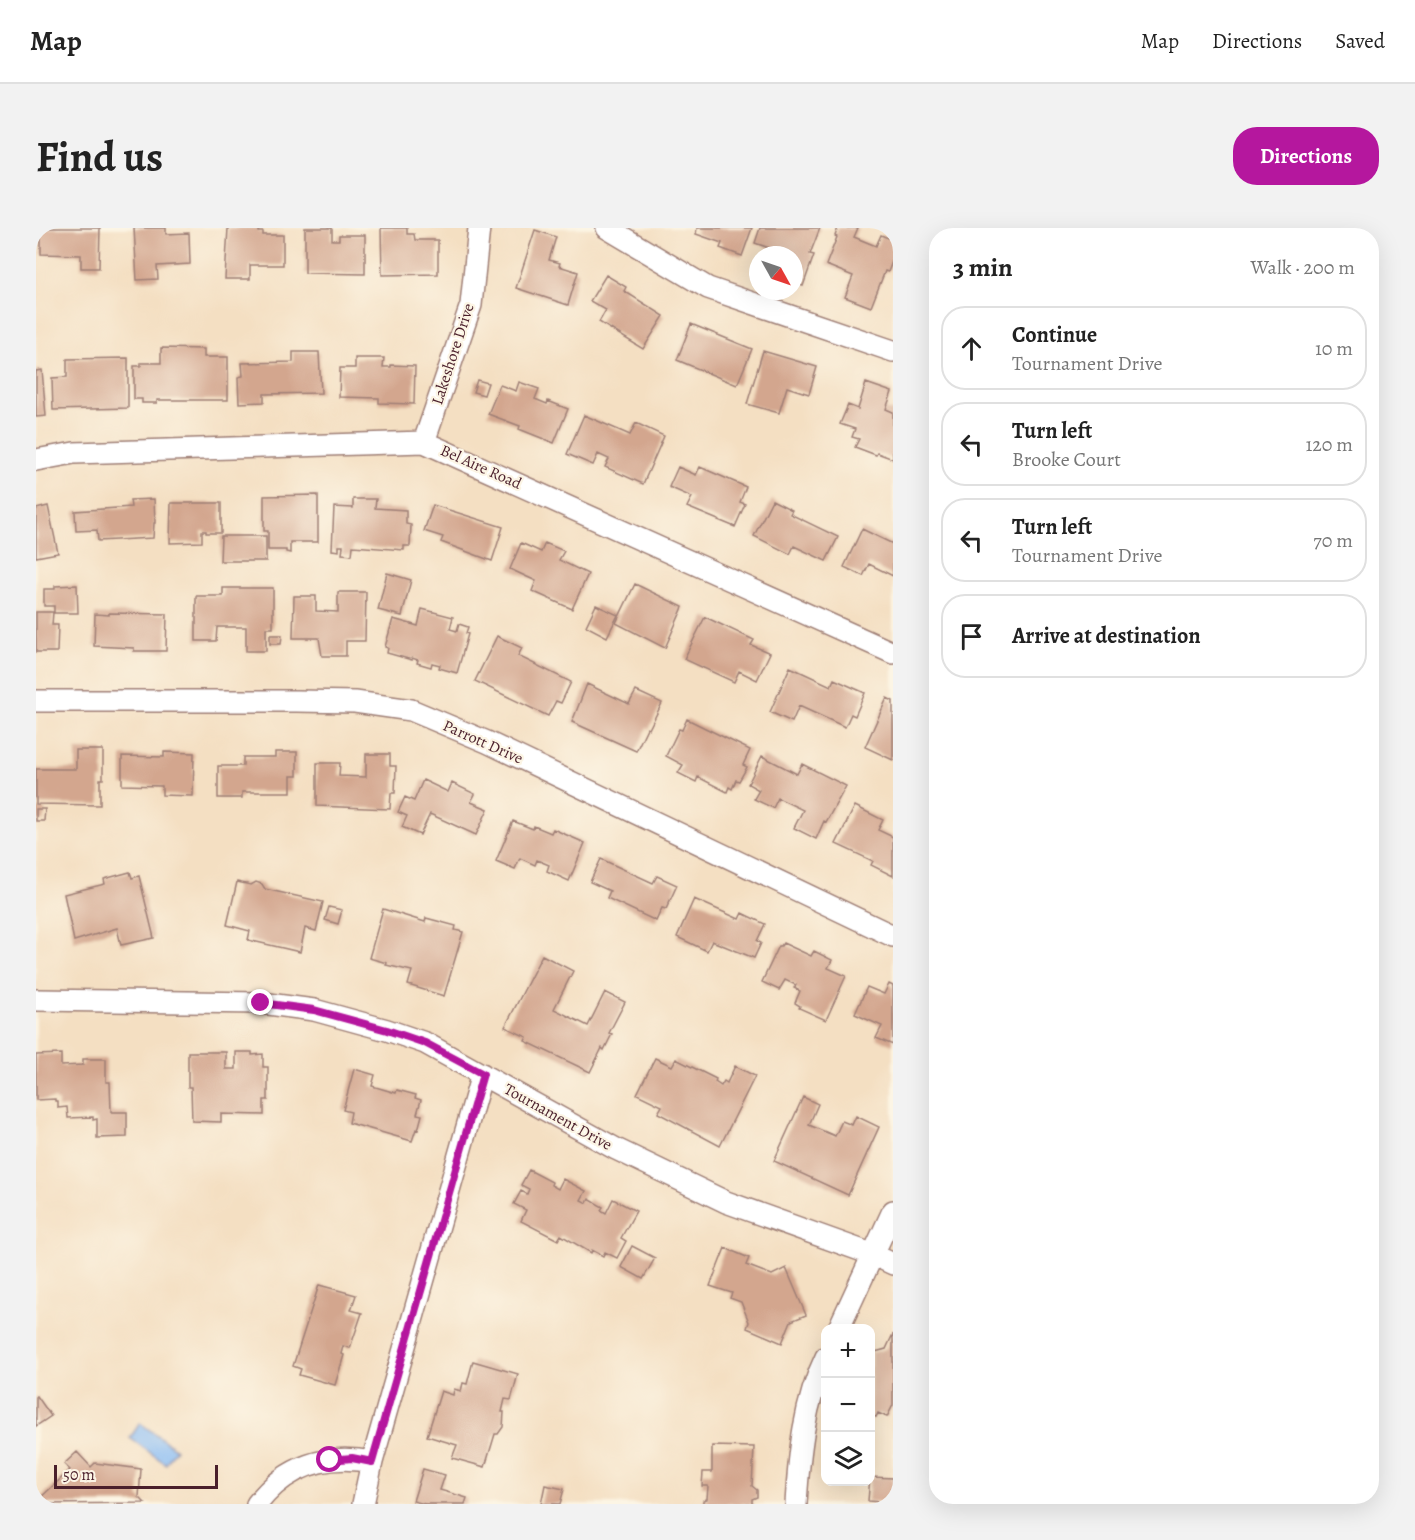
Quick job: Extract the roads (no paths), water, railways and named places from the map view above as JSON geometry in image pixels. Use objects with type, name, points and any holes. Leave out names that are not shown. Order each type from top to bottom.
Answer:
[{"type":"street","name":"Lakeshore Drive","points":[[424,442],[471,305],[479,228]]},
{"type":"street","points":[[607,228],[708,288],[893,351]]},
{"type":"street","name":"Bel Aire Road","points":[[36,460],[74,453],[424,442],[893,653]]},
{"type":"street","name":"Parrott Drive","points":[[36,701],[355,702],[411,710],[487,742],[893,936]]},
{"type":"street","name":"Tournament Drive","points":[[36,1000],[261,1003],[314,1010],[387,1030],[425,1043],[616,1149],[726,1202],[874,1255],[893,1264]]},
{"type":"street","points":[[363,1504],[372,1462],[483,1074]]},
{"type":"street","points":[[841,1324],[893,1211]]},
{"type":"street","points":[[796,1504],[804,1425],[821,1366]]},
{"type":"street","points":[[257,1504],[266,1491],[296,1468],[352,1458],[372,1462]]},
{"type":"water","points":[[140,1423],[176,1449],[166,1464],[130,1438]]}]
